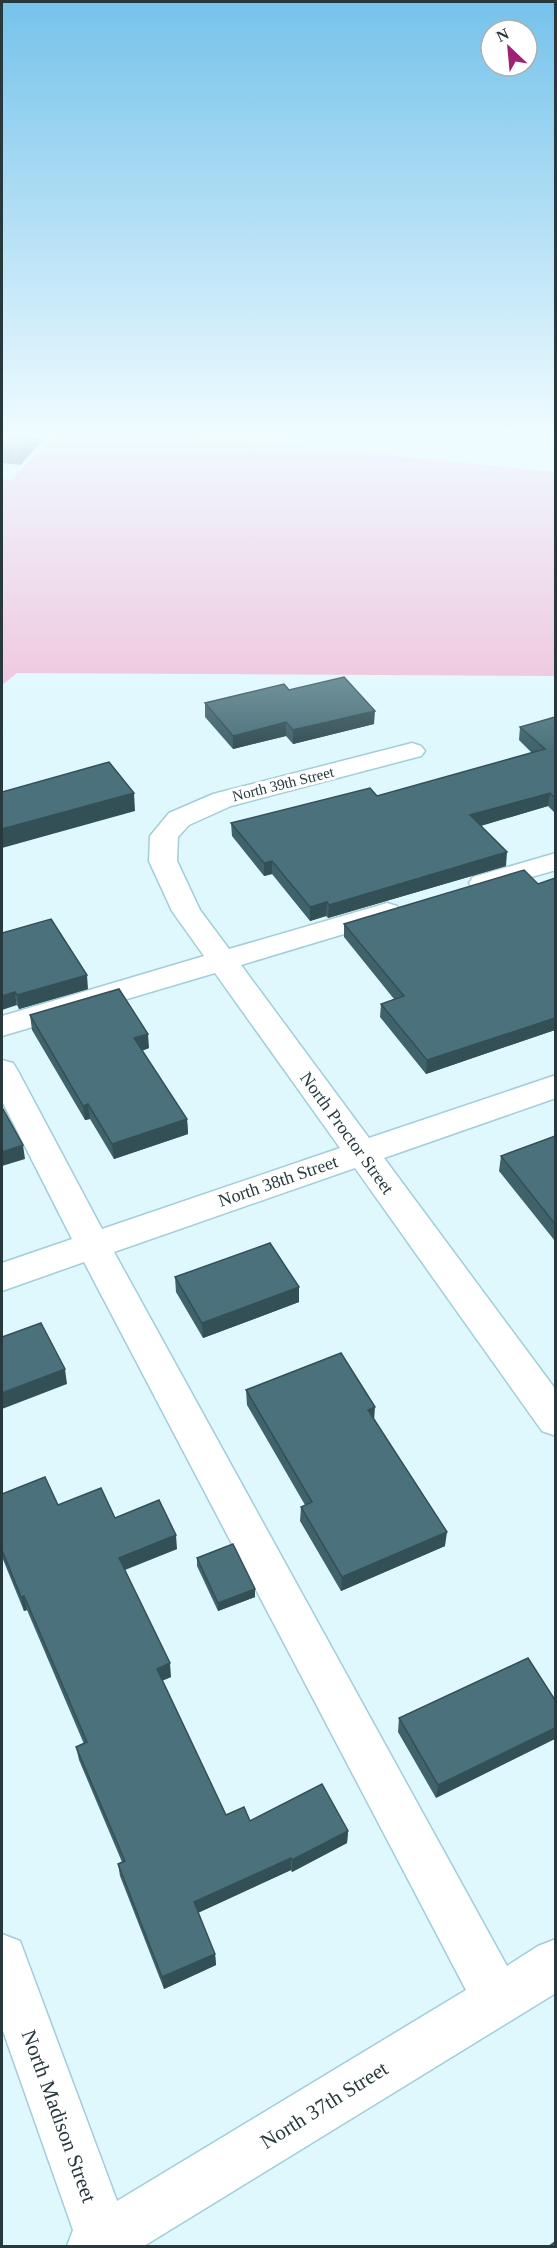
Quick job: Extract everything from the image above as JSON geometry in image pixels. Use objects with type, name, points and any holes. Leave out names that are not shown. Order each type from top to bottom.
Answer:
[{"type":"street","name":"North 39th Street","points":[[164,836],[179,819],[222,800],[412,751]]},
{"type":"street","name":"North Proctor Street","points":[[164,836],[162,861],[186,911],[555,1419]]},
{"type":"street","points":[[453,892],[555,861]]},
{"type":"street","points":[[2,1026],[418,903]]},
{"type":"street","points":[[2,1071],[92,1244],[497,1998]]},
{"type":"street","name":"North 38th Street","points":[[2,1277],[92,1244],[555,1086]]},
{"type":"street","name":"North Madison Street","points":[[2,1959],[99,2243]]},
{"type":"street","name":"North 37th Street","points":[[99,2243],[555,1964]]},
{"type":"shaded area","points":[[2,541],[555,541],[555,676],[17,673],[2,685]]},
{"type":"building","points":[[344,677],[375,711],[293,730],[286,722],[233,736],[205,703],[284,684],[289,690]]},
{"type":"building","points":[[555,717],[555,798],[550,793],[470,815],[507,852],[329,905],[327,902],[310,907],[272,861],[264,863],[231,823],[370,788],[377,796],[545,749],[520,727]]},
{"type":"building","points":[[109,762],[134,793],[2,829],[2,792]]},
{"type":"building","points":[[524,870],[538,884],[555,878],[555,1018],[427,1060],[381,1004],[404,996],[344,924]]},
{"type":"building","points":[[51,919],[87,975],[17,995],[15,992],[2,996],[2,933]]},
{"type":"building","points":[[119,989],[148,1034],[134,1038],[187,1119],[112,1144],[88,1104],[83,1106],[30,1015]]},
{"type":"building","points":[[2,1109],[23,1145],[2,1152]]},
{"type":"building","points":[[555,1136],[555,1224],[501,1156]]},
{"type":"building","points":[[270,1243],[299,1287],[202,1323],[175,1277]]},
{"type":"building","points":[[41,1323],[65,1369],[2,1393],[2,1337]]},
{"type":"building","points":[[341,1353],[375,1407],[368,1410],[447,1532],[342,1577],[301,1507],[312,1502],[246,1390]]},
{"type":"building","points":[[45,1477],[58,1505],[101,1488],[115,1518],[159,1500],[176,1535],[119,1558],[170,1663],[157,1669],[226,1815],[244,1807],[250,1821],[322,1784],[348,1831],[292,1860],[291,1858],[194,1902],[215,1954],[162,1977],[118,1864],[125,1861],[76,1747],[87,1742],[2,1550],[2,1494]]},
{"type":"building","points":[[233,1544],[255,1589],[218,1603],[197,1558]]},
{"type":"building","points":[[528,1658],[555,1700],[555,1728],[438,1785],[399,1718]]}]
